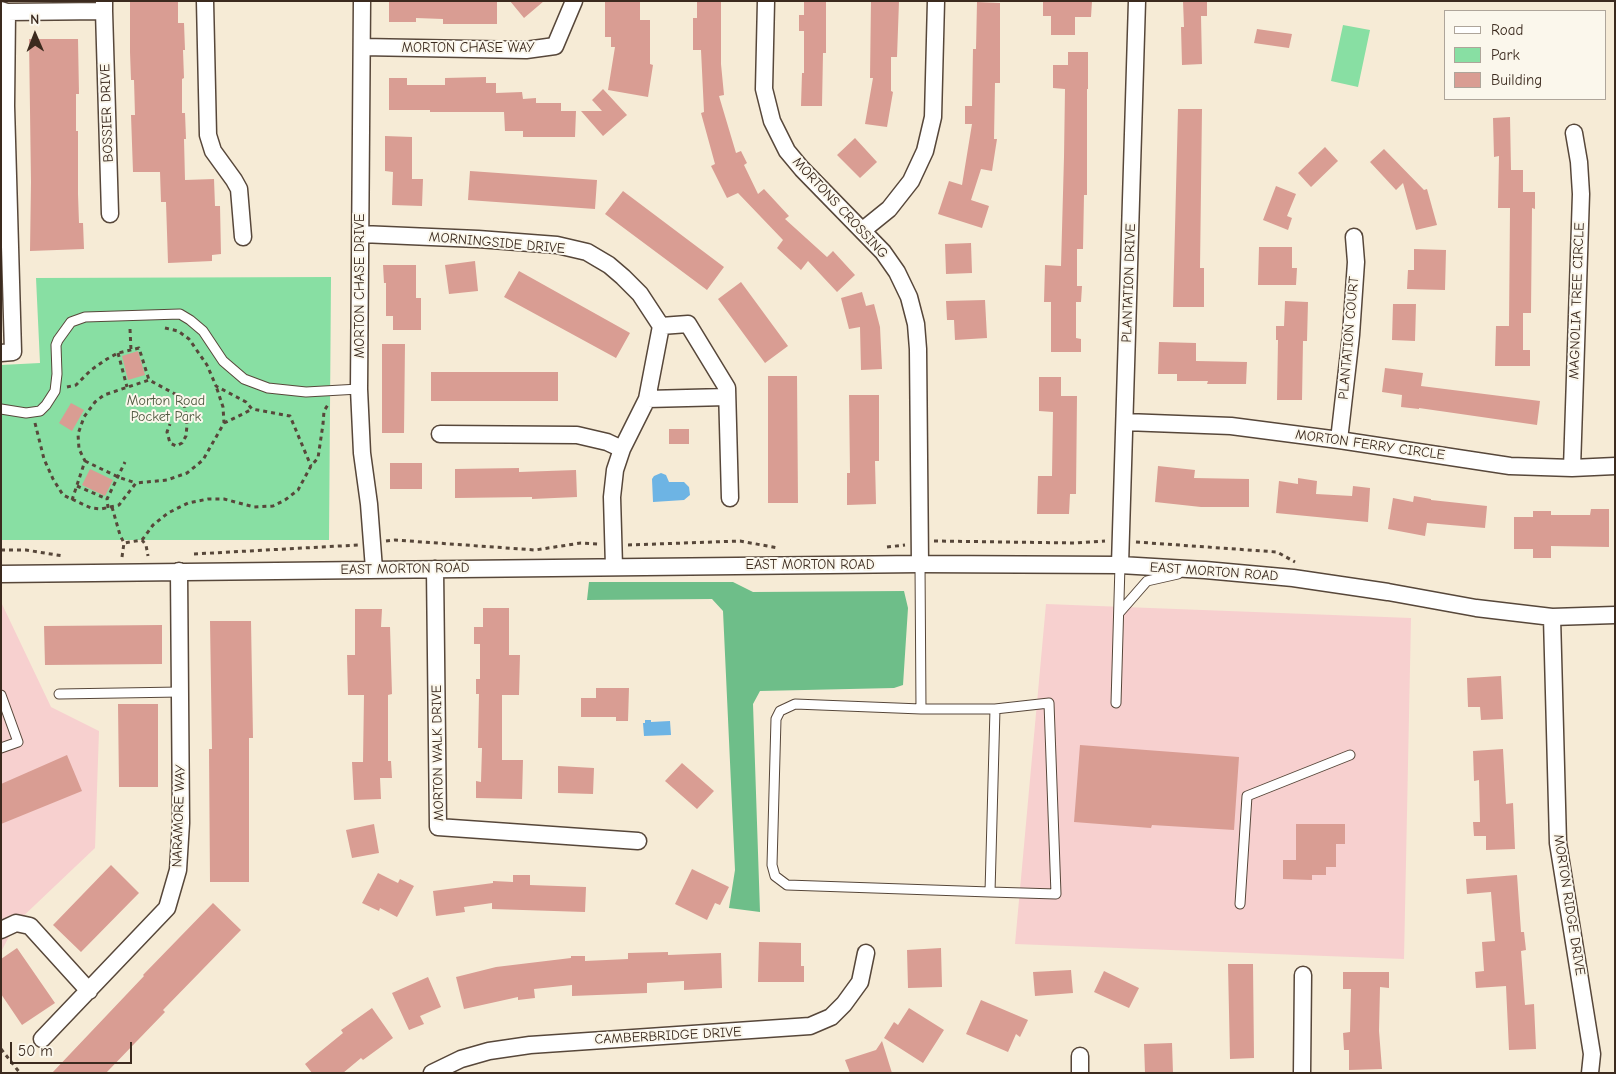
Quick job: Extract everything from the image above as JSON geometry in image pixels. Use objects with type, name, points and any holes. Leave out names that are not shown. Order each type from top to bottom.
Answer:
[{"type":"street","points":[[205,1],[208,136],[212,151],[239,189],[243,237]]},
{"type":"street","name":"MORTON CHASE DRIVE","points":[[362,1],[360,389],[362,453],[369,504],[374,569]]},
{"type":"street","name":"MORTON CHASE WAY","points":[[362,47],[526,50],[555,46],[574,1]]},
{"type":"street","name":"MORTONS CROSSING","points":[[766,1],[764,89],[772,121],[787,151],[802,169],[883,252],[897,272],[909,297],[916,324],[918,348],[920,564]]},
{"type":"street","points":[[863,230],[889,210],[911,182],[925,151],[933,117],[936,1]]},
{"type":"street","name":"PLANTATION DRIVE","points":[[1120,565],[1137,1]]},
{"type":"street","name":"BOSSIER DRIVE","points":[[4,11],[104,6],[110,214]]},
{"type":"street","points":[[1,352],[13,352],[3,106],[4,11]]},
{"type":"street","name":"MAGNOLIA TREE CIRCLE","points":[[1572,468],[1581,194],[1579,162],[1574,133]]},
{"type":"street","name":"MORNINGSIDE DRIVE","points":[[361,234],[548,244],[587,252],[609,265],[623,277],[640,294],[661,326]]},
{"type":"street","name":"PLANTATION COURT","points":[[1339,440],[1351,335],[1356,262],[1354,237]]},
{"type":"street","points":[[614,567],[612,498],[615,470],[622,449],[647,399],[661,326],[688,324],[727,388],[730,498]]},
{"type":"street","points":[[647,399],[727,396]]},
{"type":"street","name":"MORTON FERRY CIRCLE","points":[[1125,422],[1231,426],[1510,466],[1572,468],[1615,466]]},
{"type":"street","points":[[440,434],[578,436],[607,442],[622,449]]},
{"type":"street","name":"EAST MORTON ROAD","points":[[1,574],[920,564],[1120,565],[1195,569],[1293,578],[1388,592],[1476,608],[1552,616],[1615,615]]},
{"type":"street","name":"MORTON WALK DRIVE","points":[[435,568],[438,827],[638,841]]},
{"type":"street","name":"NARAMORE WAY","points":[[42,1039],[167,908],[178,870],[182,823],[179,571]]},
{"type":"street","name":"MORTON RIDGE DRIVE","points":[[1552,616],[1558,843],[1592,1054],[1590,1073]]},
{"type":"street","points":[[1,930],[16,923],[30,926],[88,991]]},
{"type":"street","name":"CAMBERBRIDGE DRIVE","points":[[432,1073],[461,1059],[490,1051],[530,1045],[810,1026],[831,1017],[844,1004],[860,982],[866,953]]},
{"type":"street","points":[[1302,1073],[1303,975]]},
{"type":"lane","points":[[1,409],[26,413],[40,411],[46,405],[55,391],[57,374],[56,345],[58,340],[70,322],[85,317],[180,314],[203,331],[223,361],[244,379],[268,388],[306,392],[334,392],[360,389]]},
{"type":"lane","points":[[920,564],[921,709]]},
{"type":"lane","points":[[1116,703],[1120,565]]},
{"type":"lane","points":[[1119,614],[1147,581],[1195,569]]},
{"type":"lane","points":[[59,694],[180,692]]},
{"type":"lane","points":[[1,696],[18,742],[1,748]]},
{"type":"lane","points":[[1049,703],[1056,894],[787,884],[775,876],[772,865],[774,766],[776,719],[780,711],[795,704],[921,709],[995,709],[1049,703]]},
{"type":"lane","points":[[990,892],[995,709]]},
{"type":"lane","points":[[1240,904],[1247,796],[1350,755]]},
{"type":"path","points":[[121,329],[139,328]]},
{"type":"path","points":[[149,380],[104,395],[95,402],[84,417],[78,434],[79,448],[85,461],[118,477],[136,483],[167,480],[187,473],[203,460],[224,423],[223,407],[216,386],[207,365],[189,339],[178,331],[157,328]]},
{"type":"path","points":[[130,329],[130,350]]},
{"type":"path","points":[[66,391],[66,387],[76,385],[91,370],[118,353],[139,348],[149,380],[177,395],[184,404],[187,425],[186,436],[182,444],[176,446],[170,443],[167,432],[170,424]]},
{"type":"path","points":[[118,353],[127,387]]},
{"type":"path","points":[[216,386],[246,402],[252,409],[290,416],[310,466]]},
{"type":"path","points":[[124,543],[142,540],[153,525],[168,512],[188,503],[208,499],[224,499],[254,508],[273,506],[285,500],[298,490],[310,466],[318,458],[324,411],[334,396],[334,392]]},
{"type":"path","points":[[224,423],[252,409]]},
{"type":"path","points":[[42,417],[35,422],[44,459],[63,495],[91,508],[101,509],[120,505],[136,483]]},
{"type":"path","points":[[72,500],[85,461]]},
{"type":"path","points":[[107,500],[125,462]]},
{"type":"path","points":[[77,486],[107,500],[124,543],[122,557]]},
{"type":"path","points":[[142,540],[146,545],[148,556]]},
{"type":"path","points":[[1,1050],[20,1073]]},
{"type":"shaded area","points":[[1,602],[51,707],[99,731],[95,848],[16,923],[1,952]]},
{"type":"shaded area","points":[[1046,604],[1411,618],[1404,959],[1015,944]]},
{"type":"green space","points":[[1343,25],[1370,30],[1358,87],[1331,81]]},
{"type":"green space","name":"Morton Road Pocket Park","points":[[331,277],[329,540],[1,540],[1,365],[40,363],[36,278]]},
{"type":"green space","points":[[589,582],[733,582],[753,592],[904,591],[908,608],[903,685],[894,688],[760,691],[753,704],[760,912],[729,908],[735,870],[723,611],[712,599],[587,600]]},
{"type":"water","points":[[661,473],[666,475],[669,482],[684,482],[689,487],[690,495],[684,500],[653,502],[652,479]]},
{"type":"water","points":[[645,720],[651,720],[651,722],[670,721],[671,735],[644,736],[643,723],[645,723]]},
{"type":"building","points":[[130,1],[178,1],[178,23],[184,23],[185,50],[183,50],[182,113],[185,113],[185,180],[214,179],[215,206],[220,206],[221,254],[212,255],[212,261],[168,263],[166,202],[161,202],[160,172],[133,172],[131,115],[135,115],[134,80],[131,80]]},
{"type":"building","points":[[389,1],[497,1],[497,24],[443,24],[443,19],[416,18],[416,22],[389,22]]},
{"type":"building","points":[[510,1],[544,1],[524,18]]},
{"type":"building","points":[[605,1],[640,1],[640,20],[650,20],[650,64],[653,65],[648,97],[608,90],[615,47],[611,47],[611,37],[605,37]]},
{"type":"building","points":[[697,1],[721,1],[721,64],[724,95],[719,96],[736,153],[741,151],[747,163],[744,165],[758,194],[764,189],[789,216],[785,219],[827,257],[833,251],[855,275],[837,292],[808,261],[801,270],[777,248],[783,240],[738,193],[727,198],[711,166],[715,164],[701,113],[704,112],[701,50],[693,50],[693,18],[697,18]]},
{"type":"building","points":[[804,1],[826,1],[826,53],[823,53],[822,106],[801,106],[802,73],[804,73],[804,31],[799,31],[799,15],[804,15]]},
{"type":"building","points":[[871,1],[899,1],[897,57],[891,57],[891,91],[893,92],[887,127],[865,124],[873,78],[870,78]]},
{"type":"building","points":[[1043,1],[1092,1],[1091,17],[1075,17],[1075,35],[1051,35],[1051,16],[1043,16]]},
{"type":"building","points":[[1183,1],[1207,1],[1207,16],[1201,16],[1202,64],[1182,65],[1181,27],[1184,27]]},
{"type":"building","points":[[977,2],[1000,3],[1000,83],[995,83],[994,139],[997,139],[992,171],[981,169],[971,200],[989,206],[982,228],[938,214],[949,181],[962,185],[972,124],[965,124],[965,106],[972,106],[973,49],[976,49]]},
{"type":"building","points":[[1257,29],[1292,34],[1289,48],[1254,43]]},
{"type":"building","points":[[29,39],[78,39],[79,94],[76,94],[76,131],[78,131],[79,223],[83,223],[84,249],[30,251]]},
{"type":"building","points":[[1068,52],[1088,52],[1087,195],[1084,195],[1083,249],[1077,249],[1077,286],[1082,286],[1081,302],[1076,302],[1076,338],[1081,339],[1081,352],[1051,352],[1051,302],[1044,302],[1045,265],[1061,266],[1065,89],[1053,88],[1053,65],[1068,65]]},
{"type":"building","points":[[486,77],[486,83],[496,83],[496,93],[522,92],[523,99],[536,98],[536,103],[561,103],[561,111],[576,111],[575,137],[523,137],[523,131],[505,131],[504,112],[389,110],[389,78],[407,78],[407,85],[445,85],[445,78]]},
{"type":"building","points":[[603,89],[627,115],[603,136],[581,111],[602,111],[592,100]]},
{"type":"building","points":[[1178,109],[1202,109],[1200,268],[1204,268],[1204,307],[1173,307]]},
{"type":"building","points":[[1510,117],[1511,170],[1523,170],[1523,192],[1535,192],[1535,209],[1532,208],[1531,313],[1523,313],[1523,350],[1530,350],[1530,366],[1495,366],[1496,326],[1509,326],[1510,208],[1498,208],[1499,156],[1494,157],[1493,118]]},
{"type":"building","points":[[385,136],[412,137],[412,179],[423,179],[422,206],[392,205],[393,172],[385,171]]},
{"type":"building","points":[[855,138],[877,162],[860,178],[837,155]]},
{"type":"building","points":[[1325,147],[1338,161],[1311,187],[1298,173]]},
{"type":"building","points":[[1384,149],[1424,190],[1427,189],[1437,225],[1416,230],[1403,183],[1396,190],[1370,162]]},
{"type":"building","points":[[470,171],[597,180],[595,209],[468,200]]},
{"type":"building","points":[[1276,186],[1296,194],[1287,216],[1292,218],[1288,230],[1263,220]]},
{"type":"building","points":[[623,191],[724,267],[707,290],[605,214]]},
{"type":"building","points":[[971,243],[972,273],[946,274],[945,244]]},
{"type":"building","points":[[1259,247],[1292,247],[1292,268],[1297,268],[1296,285],[1258,285]]},
{"type":"building","points":[[1414,249],[1446,250],[1445,290],[1407,289],[1408,270],[1414,270]]},
{"type":"building","points":[[475,261],[478,291],[449,294],[445,265]]},
{"type":"building","points":[[383,265],[416,265],[416,298],[421,298],[421,330],[393,330],[393,316],[386,316],[386,283],[384,283]]},
{"type":"building","points":[[519,271],[630,333],[616,358],[504,297]]},
{"type":"building","points":[[741,282],[788,346],[765,363],[718,299]]},
{"type":"building","points":[[862,292],[866,306],[874,304],[880,327],[882,369],[861,370],[860,327],[849,329],[841,298]]},
{"type":"building","points":[[985,300],[987,338],[955,340],[954,320],[947,320],[946,301]]},
{"type":"building","points":[[1285,301],[1308,302],[1307,341],[1303,341],[1302,400],[1277,400],[1278,340],[1276,340],[1276,326],[1284,326]]},
{"type":"building","points":[[1393,304],[1416,304],[1415,341],[1392,340]]},
{"type":"building","points":[[1159,342],[1196,343],[1196,361],[1247,362],[1246,384],[1207,384],[1208,381],[1177,381],[1177,374],[1158,374]]},
{"type":"building","points":[[382,344],[405,344],[404,433],[382,433]]},
{"type":"building","points":[[138,351],[145,375],[128,380],[122,356]]},
{"type":"building","points":[[1385,368],[1423,373],[1421,386],[1540,401],[1537,425],[1401,407],[1402,395],[1382,392]]},
{"type":"building","points":[[431,372],[558,372],[558,401],[431,401]]},
{"type":"building","points":[[768,376],[797,376],[798,503],[768,503]]},
{"type":"building","points":[[1039,377],[1061,377],[1061,396],[1077,396],[1076,494],[1070,494],[1069,514],[1037,514],[1038,476],[1052,476],[1053,412],[1039,411]]},
{"type":"building","points":[[849,395],[879,395],[879,461],[875,461],[876,504],[847,505],[847,473],[850,473]]},
{"type":"building","points":[[71,403],[84,410],[72,431],[59,423]]},
{"type":"building","points":[[669,429],[689,429],[689,444],[669,444]]},
{"type":"building","points":[[390,463],[422,463],[422,489],[390,489]]},
{"type":"building","points":[[1158,466],[1195,470],[1194,478],[1249,479],[1249,507],[1201,507],[1155,502]]},
{"type":"building","points":[[519,468],[519,472],[576,470],[577,497],[532,499],[532,497],[455,498],[455,469]]},
{"type":"building","points":[[90,469],[113,480],[105,496],[82,485]]},
{"type":"building","points":[[1298,478],[1317,481],[1316,494],[1352,496],[1353,486],[1370,488],[1368,522],[1276,513],[1279,481],[1298,484]]},
{"type":"building","points":[[1414,496],[1431,500],[1487,506],[1485,528],[1427,523],[1425,536],[1388,529],[1393,498],[1413,502]]},
{"type":"building","points":[[1591,509],[1609,509],[1609,547],[1551,546],[1551,558],[1533,558],[1533,549],[1514,549],[1514,517],[1533,517],[1533,511],[1551,511],[1551,515],[1590,515]]},
{"type":"building","points":[[483,608],[509,608],[509,655],[520,655],[519,695],[502,695],[502,760],[523,760],[522,799],[476,798],[476,781],[481,782],[482,748],[478,748],[479,694],[476,694],[476,679],[480,679],[480,644],[474,644],[474,627],[483,627]]},
{"type":"building","points":[[355,609],[382,609],[381,627],[390,627],[392,694],[388,695],[388,761],[391,761],[392,778],[380,778],[381,799],[354,800],[352,762],[363,762],[364,695],[348,695],[347,655],[355,655]]},
{"type":"building","points":[[210,621],[251,621],[253,738],[249,738],[249,882],[210,882],[209,749],[212,749]]},
{"type":"building","points":[[162,625],[162,664],[45,665],[44,626]]},
{"type":"building","points":[[1501,676],[1503,719],[1481,720],[1480,707],[1468,707],[1467,678]]},
{"type":"building","points":[[596,688],[629,688],[628,721],[616,721],[616,717],[581,717],[581,698],[596,698]]},
{"type":"building","points":[[118,704],[158,704],[158,787],[119,787]]},
{"type":"building","points":[[1080,745],[1239,757],[1234,830],[1152,825],[1151,828],[1074,822]]},
{"type":"building","points":[[1503,749],[1506,804],[1513,803],[1515,849],[1486,850],[1486,836],[1474,836],[1473,822],[1480,822],[1479,780],[1474,781],[1473,751]]},
{"type":"building","points":[[67,755],[82,791],[1,824],[1,784]]},
{"type":"building","points":[[682,763],[714,791],[697,809],[665,781]]},
{"type":"building","points":[[558,766],[594,768],[593,794],[558,793]]},
{"type":"building","points":[[374,824],[379,853],[352,858],[346,830]]},
{"type":"building","points":[[1296,824],[1345,824],[1345,844],[1336,844],[1336,867],[1326,867],[1326,875],[1312,875],[1312,880],[1283,879],[1283,860],[1296,860]]},
{"type":"building","points":[[111,865],[139,893],[81,952],[53,925]]},
{"type":"building","points":[[692,869],[729,887],[720,905],[715,903],[707,920],[675,904]]},
{"type":"building","points":[[378,873],[398,883],[400,879],[414,886],[397,917],[380,908],[379,911],[362,903]]},
{"type":"building","points":[[513,875],[530,875],[530,885],[586,887],[585,912],[492,909],[492,903],[464,907],[465,912],[436,916],[433,891],[493,883],[493,881],[513,882]]},
{"type":"building","points":[[1517,875],[1521,932],[1524,932],[1526,950],[1521,951],[1525,1005],[1534,1004],[1536,1049],[1509,1050],[1506,986],[1476,988],[1475,972],[1484,971],[1482,942],[1495,941],[1491,892],[1467,894],[1466,879]]},
{"type":"building","points":[[213,903],[241,930],[163,1010],[165,1012],[106,1073],[52,1073],[143,975]]},
{"type":"building","points":[[759,942],[801,943],[801,966],[804,966],[804,982],[758,982]]},
{"type":"building","points":[[17,948],[55,1003],[22,1025],[1,994],[1,959]]},
{"type":"building","points":[[941,948],[942,987],[908,988],[907,950]]},
{"type":"building","points":[[668,952],[668,955],[721,953],[722,988],[684,990],[684,981],[647,983],[647,993],[572,996],[572,985],[534,989],[535,998],[518,1000],[518,997],[464,1009],[456,977],[496,967],[571,958],[571,956],[585,956],[585,961],[628,959],[628,953]]},
{"type":"building","points":[[1228,964],[1253,964],[1254,1058],[1230,1059]]},
{"type":"building","points":[[1071,970],[1073,993],[1035,996],[1033,972]]},
{"type":"building","points":[[1104,971],[1139,988],[1129,1008],[1094,992]]},
{"type":"building","points":[[1343,972],[1389,972],[1389,988],[1380,987],[1379,1031],[1382,1069],[1349,1070],[1349,1050],[1344,1050],[1343,1033],[1350,1032],[1351,989],[1343,989]]},
{"type":"building","points":[[428,977],[441,1007],[420,1016],[424,1024],[409,1030],[392,993]]},
{"type":"building","points":[[981,1000],[1028,1020],[1020,1037],[1016,1034],[1008,1052],[966,1034]]},
{"type":"building","points":[[372,1008],[393,1038],[363,1060],[361,1058],[343,1073],[312,1073],[305,1064],[343,1033],[341,1030]]},
{"type":"building","points":[[909,1008],[944,1030],[923,1063],[884,1038],[894,1022],[898,1025]]},
{"type":"building","points":[[882,1041],[892,1073],[850,1073],[845,1060],[876,1050]]},
{"type":"building","points":[[1172,1043],[1173,1073],[1145,1073],[1144,1044]]}]
